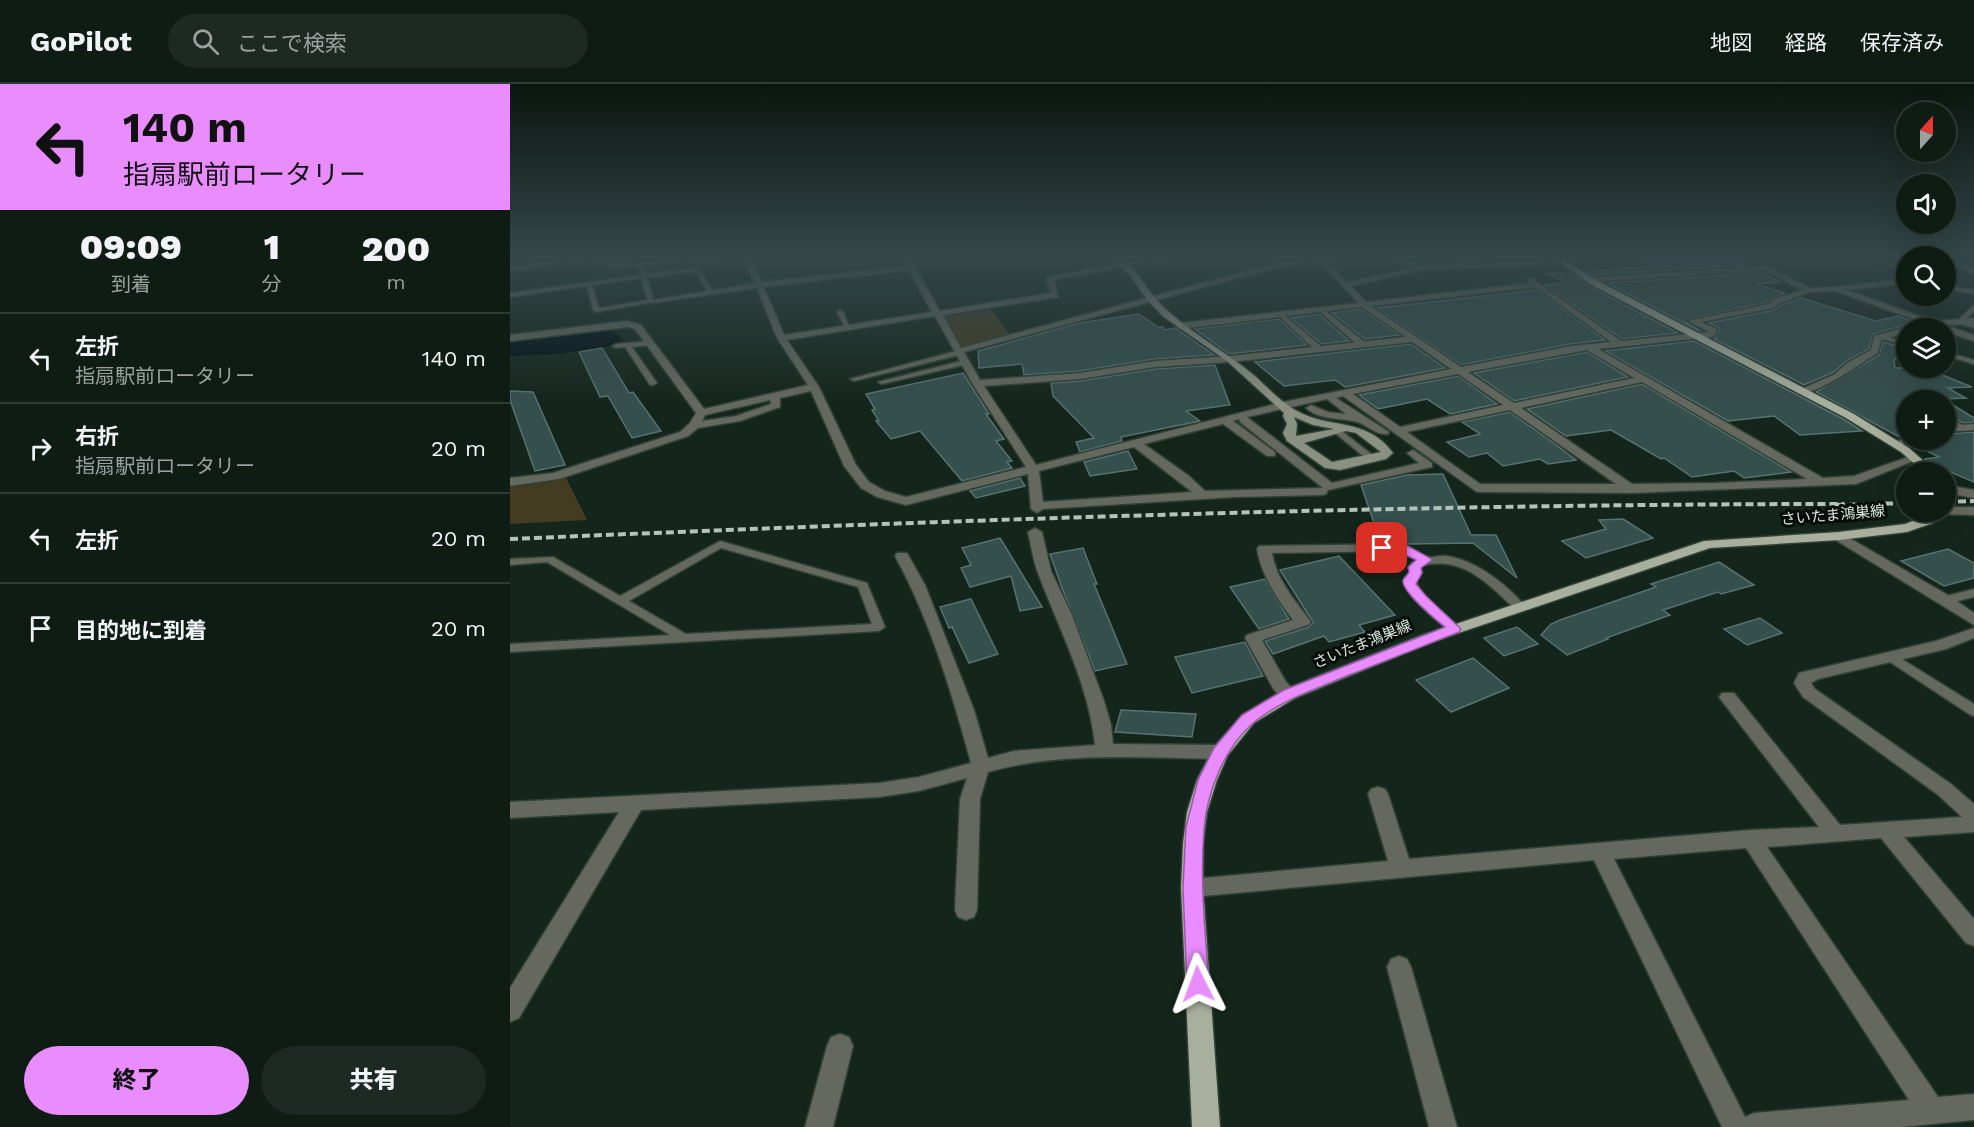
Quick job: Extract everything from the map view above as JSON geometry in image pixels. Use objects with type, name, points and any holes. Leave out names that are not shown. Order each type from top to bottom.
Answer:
[{"type":"main road","points":[[1640,307],[1802,391],[1895,444],[1919,462]]},
{"type":"main road","name":"さいたま鴻巣線","points":[[1206,1127],[1192,888],[1193,843],[1197,812],[1207,780],[1220,752],[1248,719],[1289,694],[1454,629],[1709,544],[1839,537],[1907,528],[1923,522]]},
{"type":"street","points":[[769,307],[781,338],[814,387],[850,466],[866,485],[882,494],[906,501],[1227,421],[1348,395],[1588,347],[1712,334],[1714,331],[1692,321],[1766,307]]},
{"type":"street","points":[[934,307],[977,383],[1033,469],[1037,507],[1322,491],[1227,421]]},
{"type":"street","points":[[781,338],[974,307]]},
{"type":"street","points":[[960,352],[1127,307]]},
{"type":"street","points":[[1159,307],[1180,326],[1230,359],[1287,408],[1317,423],[1376,425],[1428,465],[1330,487],[1244,420]]},
{"type":"street","points":[[1180,326],[1350,307]]},
{"type":"street","points":[[1366,307],[1632,489]]},
{"type":"street","points":[[1567,307],[1618,343]]},
{"type":"street","points":[[1884,307],[1915,318]]},
{"type":"street","points":[[1956,322],[1974,321]]},
{"type":"street","points":[[510,338],[627,324],[638,327],[701,413]]},
{"type":"street","points":[[1956,332],[1974,338]]},
{"type":"street","points":[[1802,391],[1838,376],[1850,365],[1875,351],[1877,338],[1896,333]]},
{"type":"street","points":[[977,383],[1080,376],[1155,364],[1230,359],[1414,339]]},
{"type":"street","points":[[1588,347],[1820,482]]},
{"type":"street","points":[[1398,431],[1643,379]]},
{"type":"street","points":[[701,413],[814,387]]},
{"type":"street","points":[[1311,408],[1313,404],[1348,395]]},
{"type":"street","points":[[1348,395],[1477,488],[1632,489],[1856,480],[1915,458]]},
{"type":"street","points":[[695,425],[717,424],[761,412],[776,405],[774,396]]},
{"type":"street","points":[[1287,408],[1292,424],[1289,436],[1329,466],[1340,466],[1385,455],[1386,451],[1359,425],[1345,407],[1332,400]]},
{"type":"street","points":[[1227,421],[1244,420],[1287,408],[1311,408],[1359,425]]},
{"type":"street","points":[[510,482],[555,476],[684,434],[695,425],[701,413]]},
{"type":"street","points":[[1298,444],[1299,439],[1359,425]]},
{"type":"street","points":[[1956,428],[1974,427]]},
{"type":"street","points":[[1136,443],[1185,479],[1203,496]]},
{"type":"street","points":[[1956,491],[1974,494]]},
{"type":"street","points":[[1956,511],[1974,511]]},
{"type":"street","points":[[1035,532],[1044,571],[1064,615],[1095,701],[1102,725],[1105,751]]},
{"type":"street","points":[[1839,537],[1946,600],[1974,620]]},
{"type":"street","points":[[1289,694],[1280,686],[1252,638],[1303,622],[1275,586],[1265,560],[1264,549],[1402,548]]},
{"type":"street","points":[[902,556],[918,585],[965,710],[981,765],[970,799],[966,910]]},
{"type":"street","points":[[1974,633],[1940,645],[1815,674],[1805,677],[1802,683],[1809,693],[1944,789],[1974,816]]},
{"type":"street","points":[[1728,697],[1835,833]]},
{"type":"street","points":[[510,810],[879,790],[919,784],[981,765],[1014,758],[1105,751],[1220,752]]},
{"type":"street","points":[[1378,794],[1401,868]]},
{"type":"street","points":[[510,1010],[635,803]]},
{"type":"street","points":[[1192,888],[1750,838],[1974,824]]},
{"type":"street","points":[[1886,830],[1974,936]]},
{"type":"street","points":[[1750,838],[1932,1111]]},
{"type":"street","points":[[1600,851],[1736,1127]]},
{"type":"street","points":[[1399,967],[1443,1127]]},
{"type":"street","points":[[819,1127],[840,1046]]},
{"type":"street","points":[[1754,1127],[1873,1122],[1932,1111],[1974,1107]]},
{"type":"lane","points":[[595,307],[596,310],[617,307]]},
{"type":"lane","points":[[1959,322],[1974,307]]},
{"type":"lane","points":[[1321,310],[1363,345]]},
{"type":"lane","points":[[840,312],[848,327]]},
{"type":"lane","points":[[1280,314],[1320,350]]},
{"type":"lane","points":[[1959,322],[1974,326]]},
{"type":"lane","points":[[1880,337],[1896,341]]},
{"type":"lane","points":[[616,346],[649,343]]},
{"type":"lane","points":[[627,345],[653,383]]},
{"type":"lane","points":[[854,379],[960,352]]},
{"type":"lane","points":[[1956,357],[1974,362]]},
{"type":"lane","points":[[882,382],[965,363]]},
{"type":"lane","points":[[1956,425],[1960,428]]},
{"type":"lane","points":[[1338,431],[1372,459]]},
{"type":"lane","points":[[510,648],[879,627],[863,585],[720,544],[620,601]]},
{"type":"lane","points":[[1402,548],[1425,560]]},
{"type":"lane","points":[[510,562],[549,559],[683,638]]},
{"type":"lane","points":[[1454,629],[1421,599],[1410,584],[1410,579],[1416,573],[1414,567],[1425,560],[1447,559],[1470,565],[1519,606]]},
{"type":"lane","points":[[1946,600],[1974,593]]},
{"type":"lane","points":[[1892,657],[1974,711]]},
{"type":"shaded area","points":[[989,307],[1010,335],[962,348],[943,313]]},
{"type":"shaded area","points":[[611,329],[627,344],[556,354],[510,356],[510,341]]},
{"type":"shaded area","points":[[566,478],[587,520],[510,524],[510,486]]},
{"type":"building","points":[[1560,307],[1605,340],[1571,344],[1461,365],[1377,308]]},
{"type":"building","points":[[1576,307],[1628,307],[1678,333],[1622,339]]},
{"type":"building","points":[[1652,307],[1746,307],[1686,320],[1687,323],[1701,331]]},
{"type":"building","points":[[1778,307],[1829,307],[1876,321],[1898,316],[1904,318],[1896,318],[1896,328],[1873,334],[1869,349],[1846,361],[1834,372],[1804,385],[1714,339],[1719,328],[1709,323],[1774,310]]},
{"type":"building","points":[[1361,309],[1399,335],[1365,339],[1332,313]]},
{"type":"building","points":[[1139,314],[1158,327],[1163,327],[1164,330],[1175,328],[1214,355],[1155,359],[1080,371],[1024,375],[1022,364],[979,368],[978,351],[1079,323]]},
{"type":"building","points":[[1319,314],[1349,341],[1322,344],[1291,318]]},
{"type":"building","points":[[1279,319],[1307,345],[1229,354],[1195,329]]},
{"type":"building","points":[[1694,341],[1862,431],[1800,435],[1774,416],[1728,421],[1605,351]]},
{"type":"building","points":[[1883,342],[1896,345],[1896,360],[1894,360],[1896,378],[1950,378],[1972,387],[1948,388],[1952,390],[1896,390],[1896,435],[1816,392],[1879,355]]},
{"type":"building","points":[[1411,344],[1445,368],[1345,387],[1335,380],[1284,386],[1255,362]]},
{"type":"building","points":[[602,348],[629,393],[633,392],[661,431],[632,438],[608,396],[600,397],[579,352]]},
{"type":"building","points":[[1587,352],[1628,377],[1514,401],[1474,373]]},
{"type":"building","points":[[1215,365],[1230,405],[1186,411],[1200,421],[1121,437],[1122,441],[1080,452],[1076,442],[1094,438],[1053,396],[1051,383],[1080,381],[1155,369]]},
{"type":"building","points":[[963,373],[989,414],[986,414],[1004,439],[996,441],[1012,461],[1007,462],[1012,468],[962,481],[920,431],[891,439],[876,421],[879,421],[872,410],[875,409],[866,394]]},
{"type":"building","points":[[1458,376],[1497,404],[1450,414],[1427,399],[1378,409],[1359,395]]},
{"type":"building","points":[[1642,384],[1791,472],[1744,478],[1734,471],[1692,477],[1664,458],[1661,459],[1611,430],[1566,436],[1527,409]]},
{"type":"building","points":[[510,391],[533,392],[565,465],[535,471],[510,400]]},
{"type":"building","points":[[1956,392],[1966,398],[1956,398]]},
{"type":"building","points":[[1956,407],[1974,418],[1974,422],[1963,423],[1956,419]]},
{"type":"building","points":[[1510,412],[1576,460],[1548,464],[1540,459],[1503,466],[1487,453],[1469,457],[1447,442],[1480,434],[1462,422]]},
{"type":"building","points":[[1974,432],[1974,482],[1956,474],[1956,462],[1928,462],[1925,459],[1939,457],[1925,450],[1956,450],[1956,433]]},
{"type":"building","points":[[1128,451],[1137,469],[1090,476],[1084,462]]},
{"type":"building","points":[[1443,474],[1471,535],[1496,535],[1517,578],[1473,543],[1369,542],[1366,526],[1375,526],[1361,485],[1407,475]]},
{"type":"building","points":[[1020,478],[1025,486],[976,498],[970,491]]},
{"type":"building","points":[[1623,519],[1653,538],[1586,558],[1562,541],[1606,529],[1599,520]]},
{"type":"building","points":[[1000,538],[1042,607],[1020,611],[1011,576],[970,587],[961,568],[971,565],[962,548]]},
{"type":"building","points":[[1083,548],[1097,584],[1094,584],[1127,664],[1095,671],[1062,588],[1050,554]]},
{"type":"building","points":[[1948,549],[1974,563],[1974,578],[1944,586],[1901,561]]},
{"type":"building","points":[[1339,556],[1395,615],[1359,625],[1365,632],[1329,642],[1324,636],[1273,654],[1265,641],[1309,627],[1313,622],[1280,570]]},
{"type":"building","points":[[1719,562],[1754,585],[1721,594],[1718,592],[1663,610],[1670,615],[1567,655],[1541,635],[1551,624],[1560,620],[1656,587],[1651,584]]},
{"type":"building","points":[[1265,579],[1289,619],[1259,629],[1230,587]]},
{"type":"building","points":[[971,599],[998,654],[969,663],[940,607]]},
{"type":"building","points":[[1760,618],[1782,633],[1747,645],[1724,629]]},
{"type":"building","points":[[1517,627],[1538,644],[1504,656],[1484,638]]},
{"type":"building","points":[[1245,642],[1263,676],[1192,693],[1175,657]]},
{"type":"building","points":[[1473,658],[1509,688],[1451,712],[1416,680]]},
{"type":"building","points":[[1121,710],[1196,714],[1192,737],[1115,732]]},
{"type":"railway","points":[[1956,502],[1974,501]]},
{"type":"railway","points":[[1837,505],[1896,503]]},
{"type":"railway","points":[[510,539],[1177,514],[1510,507],[1844,504]]},
{"type":"route","points":[[1198,984],[1192,888],[1193,843],[1197,812],[1207,780],[1220,752],[1248,719],[1289,694],[1454,629],[1421,599],[1410,584],[1410,579],[1416,573],[1414,567],[1425,560],[1402,548],[1382,548]]}]
